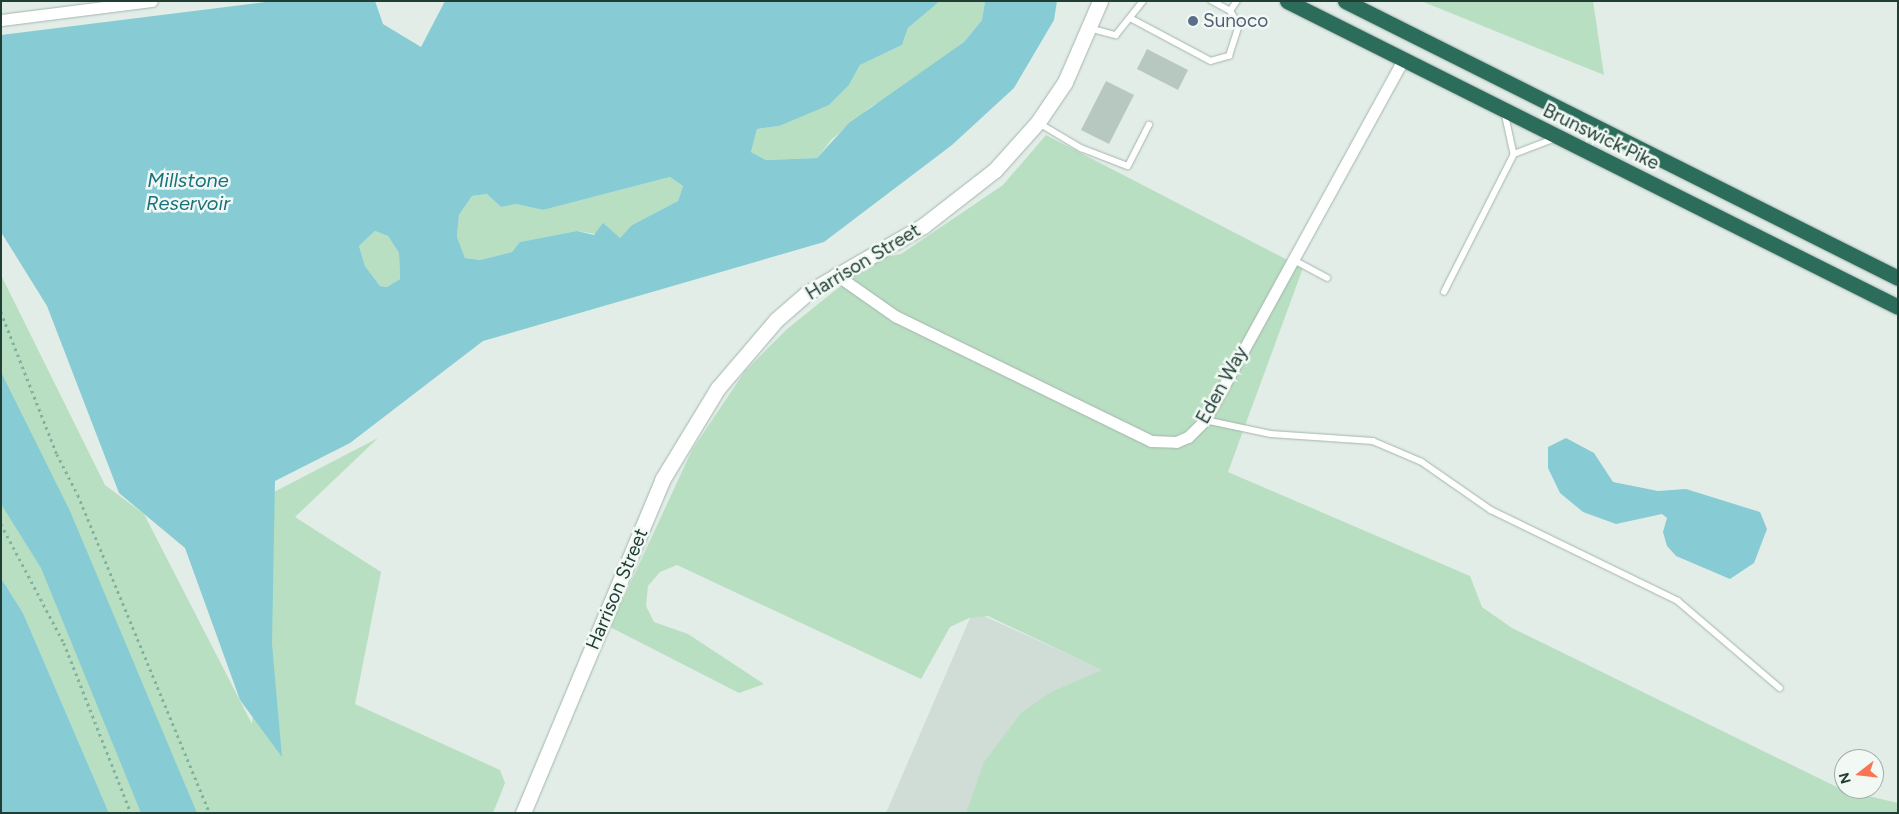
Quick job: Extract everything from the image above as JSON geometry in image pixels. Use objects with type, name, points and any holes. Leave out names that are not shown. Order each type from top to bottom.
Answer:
[{"type":"highway","name":"Brunswick Pike","points":[[1287,1],[1402,61],[1898,307]]},
{"type":"highway","name":"Brunswick Pike","points":[[1345,1],[1898,278]]},
{"type":"street","points":[[1,20],[152,1]]},
{"type":"street","name":"Harrison Street","points":[[524,813],[679,449],[718,388],[762,335],[792,305],[835,274],[923,226],[962,199],[995,170],[1038,122],[1065,82],[1100,1]]},
{"type":"street","name":"Eden Way","points":[[835,274],[895,316],[1151,441],[1176,442],[1188,437],[1205,420],[1290,258],[1402,61]]},
{"type":"lane","points":[[1089,28],[1109,37],[1132,19],[1143,1]]},
{"type":"lane","points":[[1132,19],[1211,61],[1229,56],[1239,26],[1230,11],[1211,1]]},
{"type":"lane","points":[[1230,11],[1237,1]]},
{"type":"lane","points":[[1444,292],[1514,154],[1504,111]]},
{"type":"lane","points":[[1038,122],[1081,148],[1128,166],[1149,125]]},
{"type":"lane","points":[[1514,154],[1556,137]]},
{"type":"lane","points":[[1290,258],[1327,278]]},
{"type":"lane","points":[[1205,420],[1271,434],[1373,441],[1422,462],[1491,510],[1678,601],[1780,688]]},
{"type":"path","points":[[1,312],[54,447],[78,495],[210,813]]},
{"type":"path","points":[[1,524],[64,643],[130,813]]},
{"type":"shaded area","points":[[973,611],[1419,813],[886,813]]},
{"type":"green space","points":[[940,1],[985,1],[982,20],[964,42],[898,92],[872,106],[832,139],[817,158],[766,160],[751,152],[757,129],[779,126],[849,85],[860,65],[902,45],[908,28]]},
{"type":"green space","points":[[1421,1],[1593,1],[1604,75]]},
{"type":"green space","points":[[1046,135],[1303,268],[1228,472],[1470,576],[1482,607],[1512,628],[1834,786],[1834,799],[1881,799],[1898,803],[1898,813],[966,813],[984,762],[1021,713],[1051,692],[1102,670],[988,616],[969,618],[950,627],[921,679],[677,565],[660,572],[648,586],[646,606],[654,622],[688,634],[764,684],[739,693],[610,627],[692,450],[745,371],[787,329],[873,260],[901,254],[1003,185]]},
{"type":"green space","points":[[670,177],[683,186],[678,201],[632,225],[620,238],[577,231],[521,242],[512,252],[480,260],[465,258],[457,237],[459,215],[472,196],[487,194],[501,207],[516,204],[543,210]]},
{"type":"green space","points":[[375,231],[388,236],[399,253],[400,279],[387,287],[380,286],[365,266],[359,246]]},
{"type":"green space","points":[[1,275],[105,485],[144,514],[252,724],[274,492],[378,438],[295,517],[381,572],[355,704],[500,770],[505,783],[493,813],[109,813],[23,613],[1,578]]},
{"type":"water","name":"Millstone Reservoir","points":[[273,1],[375,1],[383,24],[421,47],[445,1],[940,1],[908,28],[902,45],[860,65],[849,85],[829,105],[779,126],[757,129],[751,152],[766,160],[817,158],[849,123],[964,42],[982,20],[985,1],[1057,1],[1054,20],[1014,88],[952,145],[824,242],[483,341],[350,443],[275,481],[272,644],[282,757],[240,700],[185,548],[119,493],[47,306],[1,232],[1,35]],"holes":[[[670,177],[683,186],[678,201],[632,225],[620,238],[603,223],[594,235],[577,231],[520,242],[512,252],[480,260],[465,258],[457,237],[459,215],[472,196],[487,194],[501,207],[516,204],[543,210]],[[375,231],[388,236],[399,253],[400,279],[387,287],[380,286],[365,266],[359,246]]]},
{"type":"water","points":[[1,372],[70,511],[197,813],[141,813],[41,568],[1,504]]},
{"type":"water","points":[[1566,438],[1594,453],[1613,482],[1658,491],[1686,489],[1760,512],[1767,529],[1754,563],[1730,579],[1676,556],[1667,546],[1663,532],[1667,518],[1662,514],[1616,524],[1583,512],[1560,493],[1548,468],[1548,447]]},
{"type":"water","points":[[1,578],[23,613],[109,813],[1,813]]},
{"type":"building","points":[[1147,49],[1188,70],[1178,90],[1137,69]]},
{"type":"building","points":[[1106,81],[1134,95],[1109,144],[1081,130]]},
{"type":"place","name":"Sunoco","points":[[1193,21]]}]
